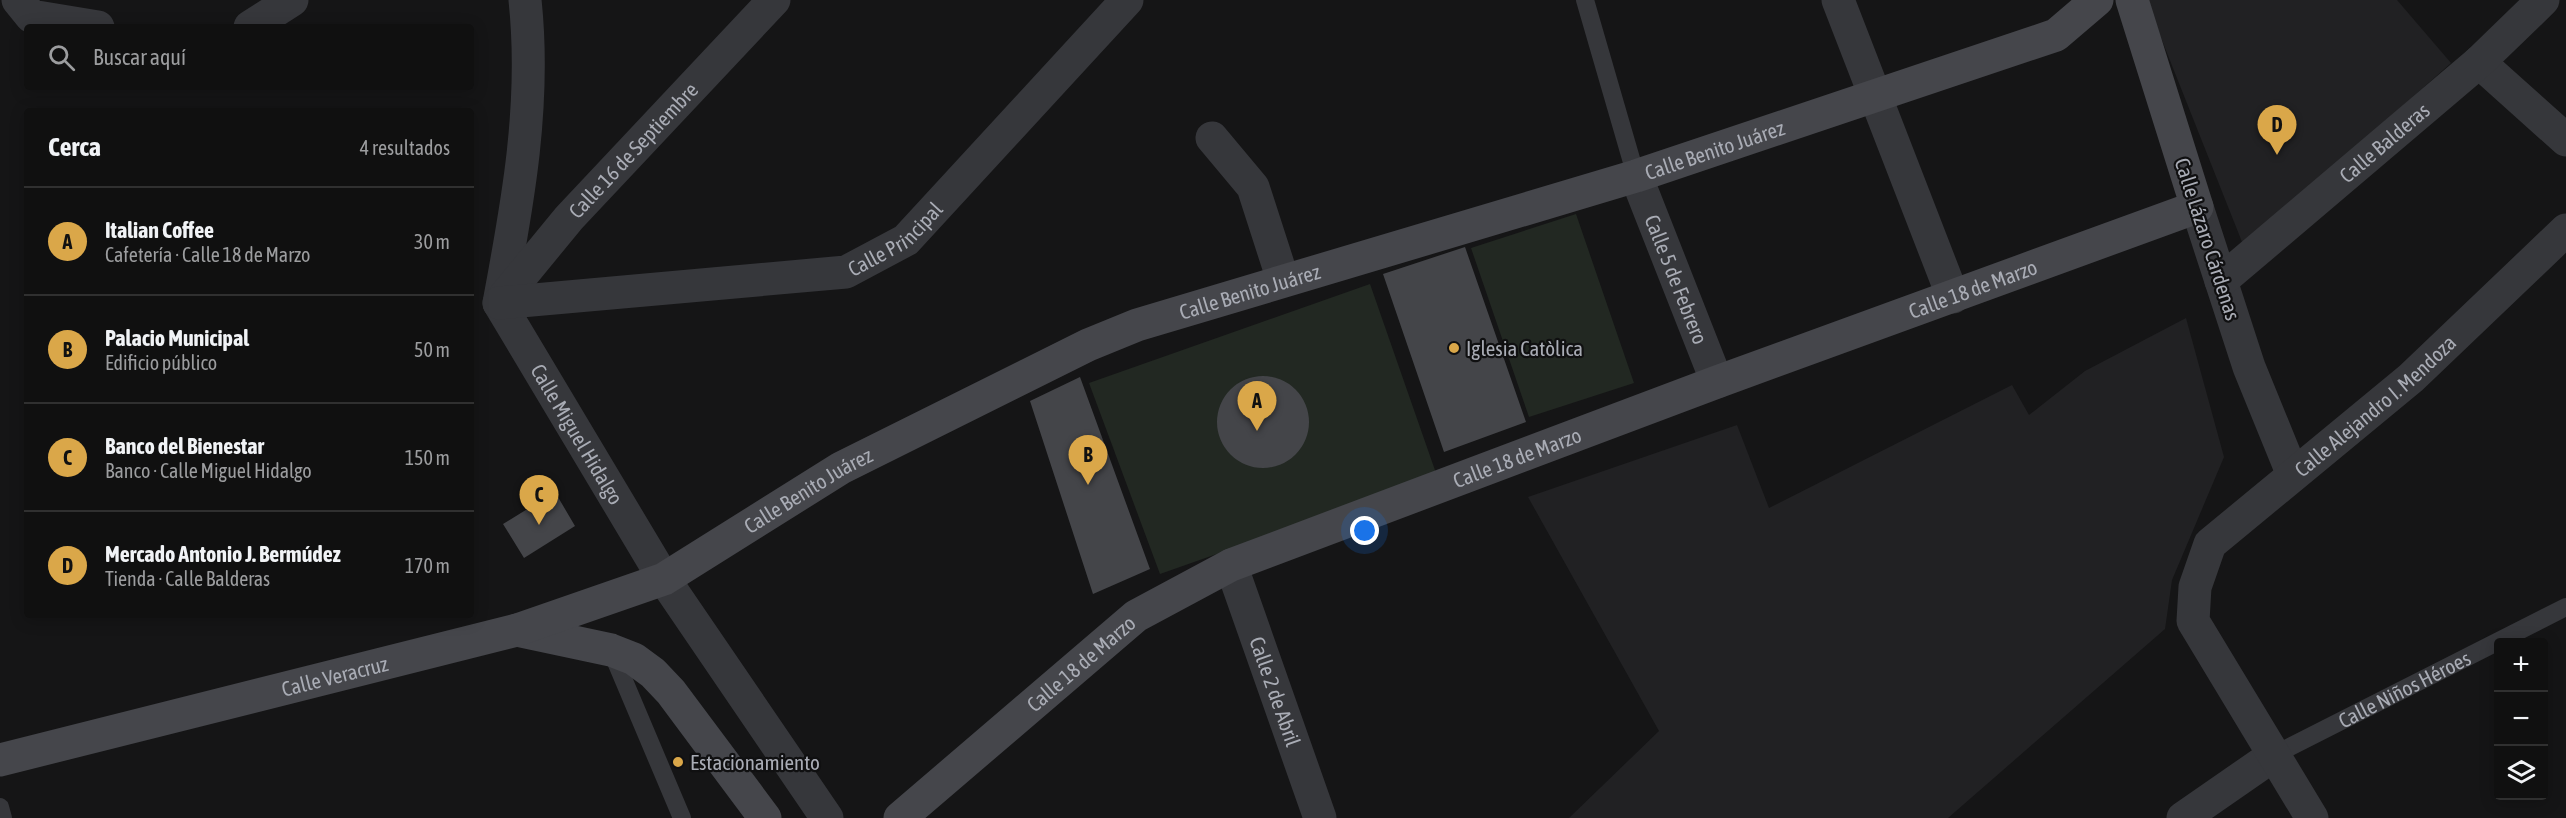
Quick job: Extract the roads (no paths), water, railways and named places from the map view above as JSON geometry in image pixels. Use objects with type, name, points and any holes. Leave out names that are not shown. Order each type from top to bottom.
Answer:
[{"type":"main road","name":"Calle Benito Juárez","points":[[664,579],[841,468],[1088,345],[1137,325],[1636,177],[2056,35],[2097,0]]},
{"type":"main road","name":"Calle Lázaro Cárdenas","points":[[2132,0],[2197,207]]},
{"type":"main road","name":"Calle 18 de Marzo","points":[[900,818],[1136,616],[1232,565],[1717,382],[2197,207]]},
{"type":"main road","name":"Calle Veracruz","points":[[0,760],[517,630],[664,579]]},
{"type":"main road","points":[[517,630],[610,650],[634,659],[653,672],[671,692],[765,818]]},
{"type":"street","points":[[18,0],[31,16],[80,24]]},
{"type":"street","points":[[499,303],[525,150],[530,48],[525,0]]},
{"type":"street","name":"Calle 16 de Septiembre","points":[[499,303],[569,218],[774,0]]},
{"type":"street","name":"Calle Principal","points":[[499,303],[846,272],[906,240],[1127,0]]},
{"type":"street","points":[[1838,0],[1873,96],[1953,297]]},
{"type":"street","name":"Calle Balderas","points":[[2221,281],[2479,62],[2543,0]]},
{"type":"street","points":[[254,24],[287,2]]},
{"type":"street","points":[[2479,62],[2566,140]]},
{"type":"street","points":[[1212,138],[1253,187],[1283,280]]},
{"type":"street","name":"Calle 5 de Febrero","points":[[1636,177],[1717,382]]},
{"type":"street","name":"Calle Lázaro Cárdenas","points":[[2197,207],[2249,367],[2293,475]]},
{"type":"street","name":"Calle Alejandro I. Mendoza","points":[[2274,755],[2193,621],[2195,587],[2210,544],[2411,378],[2566,230]]},
{"type":"street","name":"Calle Miguel Hidalgo","points":[[499,303],[664,579],[827,818]]},
{"type":"street","name":"Calle 2 de Abril","points":[[1232,565],[1320,818]]},
{"type":"street","points":[[2183,818],[2274,755],[2312,818]]},
{"type":"lane","points":[[1585,0],[1636,177]]},
{"type":"lane","name":"Calle Niños Héroes","points":[[2274,755],[2566,607]]},
{"type":"lane","points":[[610,650],[682,818]]},
{"type":"lane","points":[[0,807],[3,818]]},
{"type":"place","name":"Mercado Antonio J. Bermúdez","points":[[2277,155]]},
{"type":"place","name":"Iglesia Catòlica","points":[[1454,348]]},
{"type":"place","name":"Italian Coffee","points":[[1257,431]]},
{"type":"place","name":"Palacio Municipal","points":[[1088,485]]},
{"type":"place","name":"Banco del Bienestar","points":[[539,525]]},
{"type":"place","name":"Estacionamiento","points":[[678,762]]}]
